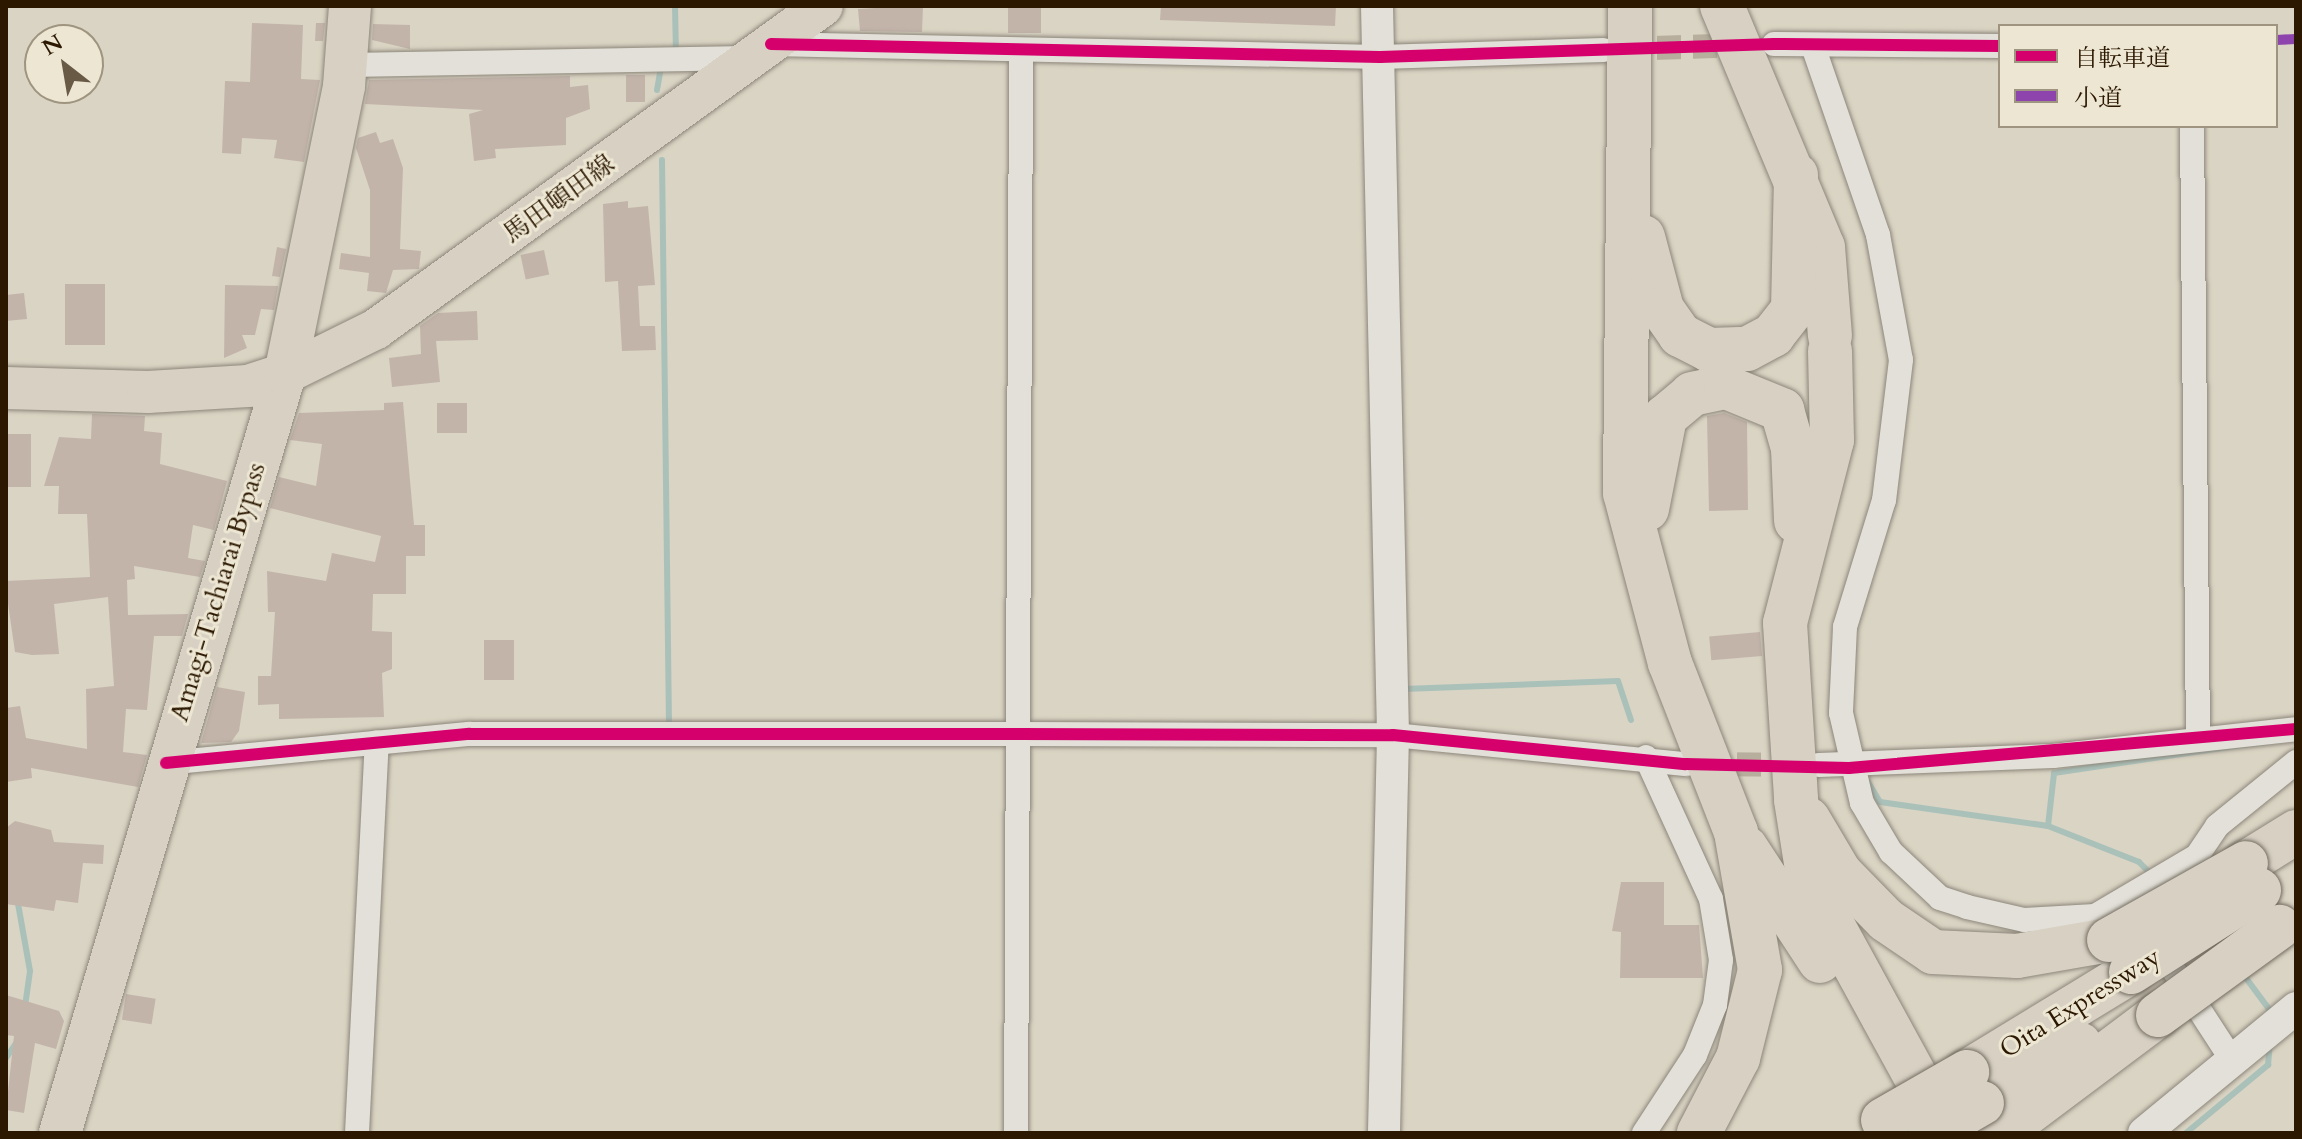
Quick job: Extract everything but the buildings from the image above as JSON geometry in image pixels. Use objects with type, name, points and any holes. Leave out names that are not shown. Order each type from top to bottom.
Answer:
[{"type":"highway","name":"Amagi-Tachiarai Bypass","points":[[60,1133],[166,763],[285,374],[346,65],[350,6]]},
{"type":"highway","points":[[1630,6],[1632,191],[1625,493],[1670,663],[1736,832],[1760,970],[1738,1058],[1699,1133]]},
{"type":"highway","points":[[1722,6],[1796,175],[1823,247],[1830,343],[1832,440],[1797,557],[1785,623],[1807,782],[1809,882],[1947,1133]]},
{"type":"highway","points":[[1632,191],[1662,309],[1680,335],[1709,350],[1747,349],[1773,335],[1793,309],[1796,175]]},
{"type":"highway","points":[[6,388],[148,392],[248,386],[285,374]]},
{"type":"highway","points":[[1644,559],[1648,481],[1665,417],[1692,394],[1726,387],[1782,410],[1793,448],[1797,557]]},
{"type":"highway","points":[[1807,782],[1840,873],[1886,920],[1933,952],[2017,956],[2137,982],[2275,904],[2296,832]]},
{"type":"highway","points":[[1736,832],[1812,946],[1887,1129]]},
{"type":"highway","name":"Oita Expressway","points":[[1930,1133],[1990,1109],[2137,982],[2275,904],[2296,864]]},
{"type":"highway","name":"Oita Expressway","points":[[1887,1129],[1990,1109]]},
{"type":"main road","name":"馬田頓田線","points":[[285,374],[376,329],[823,6]]},
{"type":"street","points":[[1377,6],[1393,691],[1384,1133]]},
{"type":"street","points":[[1774,44],[1998,46]]},
{"type":"street","points":[[1813,46],[1878,235],[1901,360],[1884,500],[1845,627],[1841,713],[1849,768],[1891,852],[1940,898],[2024,920],[2095,916],[2129,901],[2197,856],[2217,826],[2296,762]]},
{"type":"street","points":[[346,65],[761,51],[1380,57],[1603,50]]},
{"type":"street","points":[[1016,1133],[1021,54]]},
{"type":"street","points":[[2192,128],[2198,738]]},
{"type":"street","points":[[1807,782],[1849,768],[2289,728]]},
{"type":"street","points":[[166,763],[469,734],[1020,734],[1393,735],[1646,757],[1686,764]]},
{"type":"street","points":[[357,1133],[377,743]]},
{"type":"street","points":[[1644,1133],[1695,1055],[1715,1005],[1721,960],[1711,899],[1646,757]]},
{"type":"street","points":[[2129,901],[2230,1057]]},
{"type":"street","points":[[2144,1133],[2230,1057],[2290,1012]]},
{"type":"waterway","points":[[675,6],[676,54]]},
{"type":"waterway","points":[[657,90],[661,67]]},
{"type":"waterway","points":[[662,160],[669,722]]},
{"type":"waterway","points":[[1403,689],[1618,681],[1631,720]]},
{"type":"waterway","points":[[2048,826],[2054,773],[2269,741]]},
{"type":"waterway","points":[[1868,782],[1880,802],[2048,826],[2139,862],[2151,874]]},
{"type":"waterway","points":[[17,898],[30,971],[25,1006]]},
{"type":"waterway","points":[[2243,974],[2272,1013]]},
{"type":"waterway","points":[[6,1058],[16,1043]]},
{"type":"waterway","points":[[2186,1133],[2268,1065],[2270,1044]]},
{"type":"tunnel","points":[[1621,49],[1748,45]]},
{"type":"tunnel","points":[[1701,764],[1804,765]]},
{"type":"marked path","points":[[2278,40],[2296,39]]},
{"type":"cycle path","points":[[771,44],[1380,57],[1774,44],[1998,46]]},
{"type":"cycle path","points":[[166,763],[469,734],[1393,735],[1686,764],[1849,768],[2296,729]]}]
